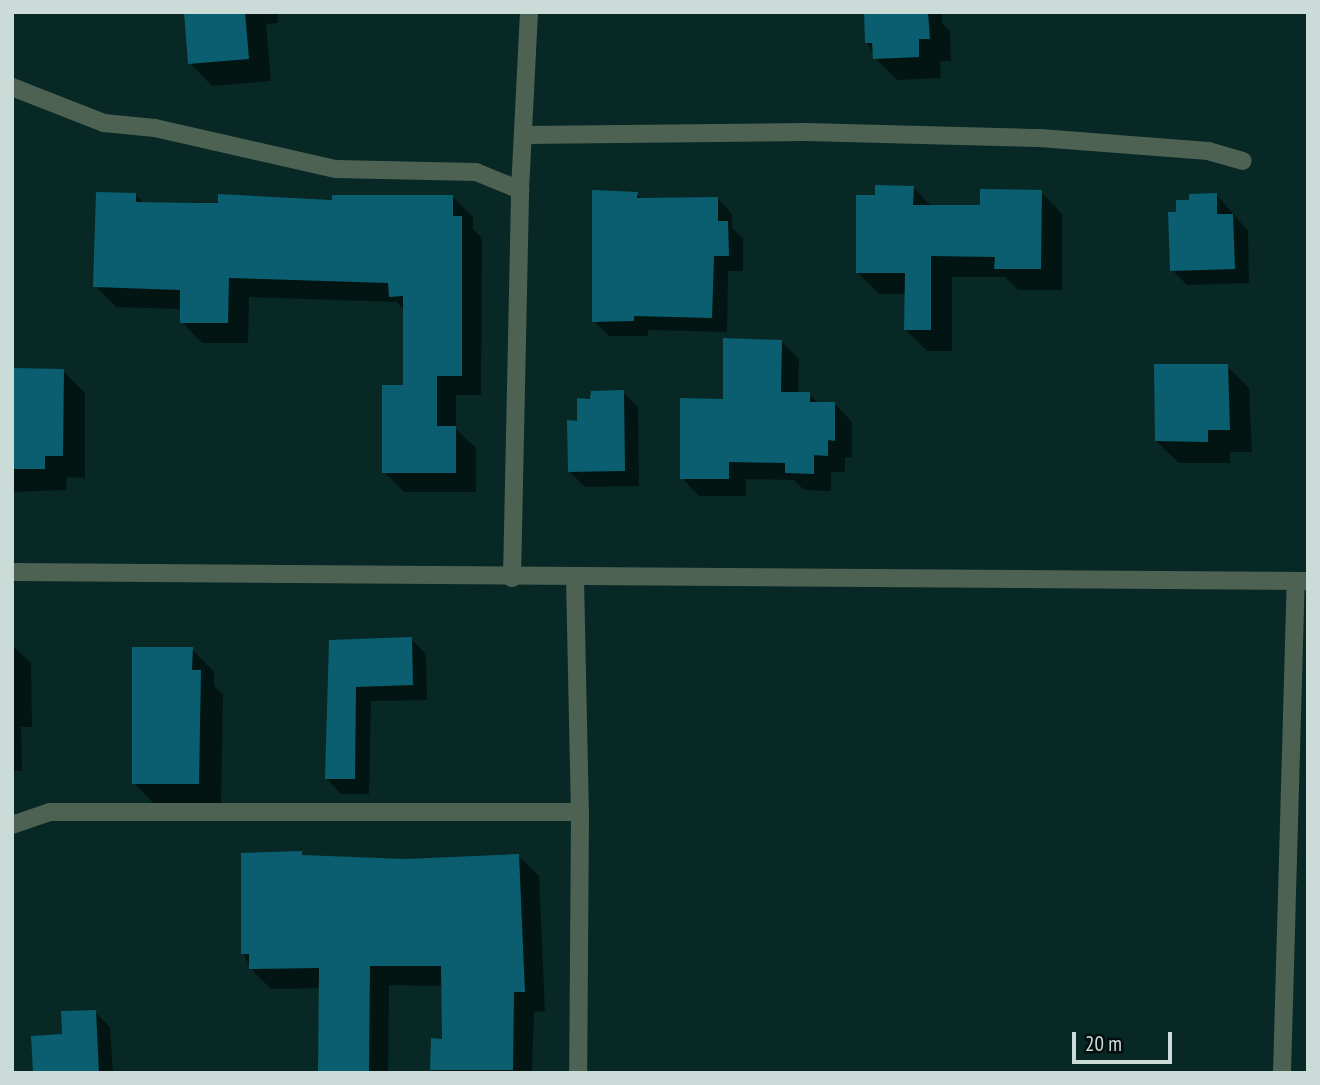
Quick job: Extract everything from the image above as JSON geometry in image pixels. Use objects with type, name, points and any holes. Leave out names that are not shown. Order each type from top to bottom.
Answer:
[{"type":"street","points":[[512,578],[520,190],[525,135],[529,12]]},
{"type":"street","points":[[12,87],[104,123],[155,128],[336,169],[476,172],[520,190]]},
{"type":"street","points":[[525,135],[806,132],[1040,138],[1208,151],[1242,161]]},
{"type":"street","points":[[12,572],[512,578],[1302,581],[1282,1073]]},
{"type":"street","points":[[575,578],[580,812],[578,1073]]},
{"type":"street","points":[[12,825],[50,812],[580,812]]},
{"type":"building","points":[[184,12],[245,12],[249,59],[188,64]]},
{"type":"building","points":[[864,12],[928,12],[930,39],[919,39],[919,57],[873,59],[872,43],[865,43]]},
{"type":"building","points":[[875,185],[914,186],[913,205],[980,205],[980,189],[1042,190],[1041,269],[994,269],[995,257],[931,256],[931,330],[904,330],[905,273],[856,273],[856,195],[875,195]]},
{"type":"building","points":[[592,190],[638,192],[637,198],[718,197],[718,221],[728,221],[729,256],[714,256],[712,318],[634,316],[634,321],[592,322]]},
{"type":"building","points":[[96,192],[136,193],[136,202],[195,203],[218,203],[218,194],[332,200],[332,195],[453,195],[453,216],[462,216],[462,376],[437,376],[437,426],[456,426],[456,473],[382,473],[382,385],[403,385],[403,296],[389,297],[388,283],[229,278],[228,323],[180,323],[180,290],[93,287]]},
{"type":"building","points":[[1217,193],[1217,214],[1233,214],[1235,269],[1170,271],[1168,212],[1176,212],[1176,200],[1189,200],[1189,194]]},
{"type":"building","points":[[723,338],[782,340],[781,392],[810,392],[810,402],[835,402],[835,441],[828,440],[828,456],[814,455],[814,474],[785,473],[785,463],[729,462],[729,479],[680,479],[680,398],[723,399]]},
{"type":"building","points":[[1154,364],[1228,364],[1230,430],[1208,430],[1208,442],[1155,441]]},
{"type":"building","points":[[12,368],[64,369],[63,456],[45,456],[45,469],[12,469]]},
{"type":"building","points":[[624,390],[625,471],[568,472],[567,420],[577,421],[577,398],[590,399],[591,391]]},
{"type":"building","points":[[412,637],[413,685],[356,687],[355,779],[325,779],[329,640]]},
{"type":"building","points":[[132,647],[193,647],[192,670],[201,670],[199,784],[132,784]]},
{"type":"building","points":[[302,851],[302,855],[405,859],[519,854],[525,992],[514,992],[513,1070],[430,1070],[431,1038],[442,1039],[441,966],[370,966],[369,1073],[318,1072],[319,968],[249,969],[249,954],[241,954],[241,853]]},
{"type":"building","points":[[96,1010],[99,1073],[33,1073],[31,1036],[62,1034],[61,1011]]}]
